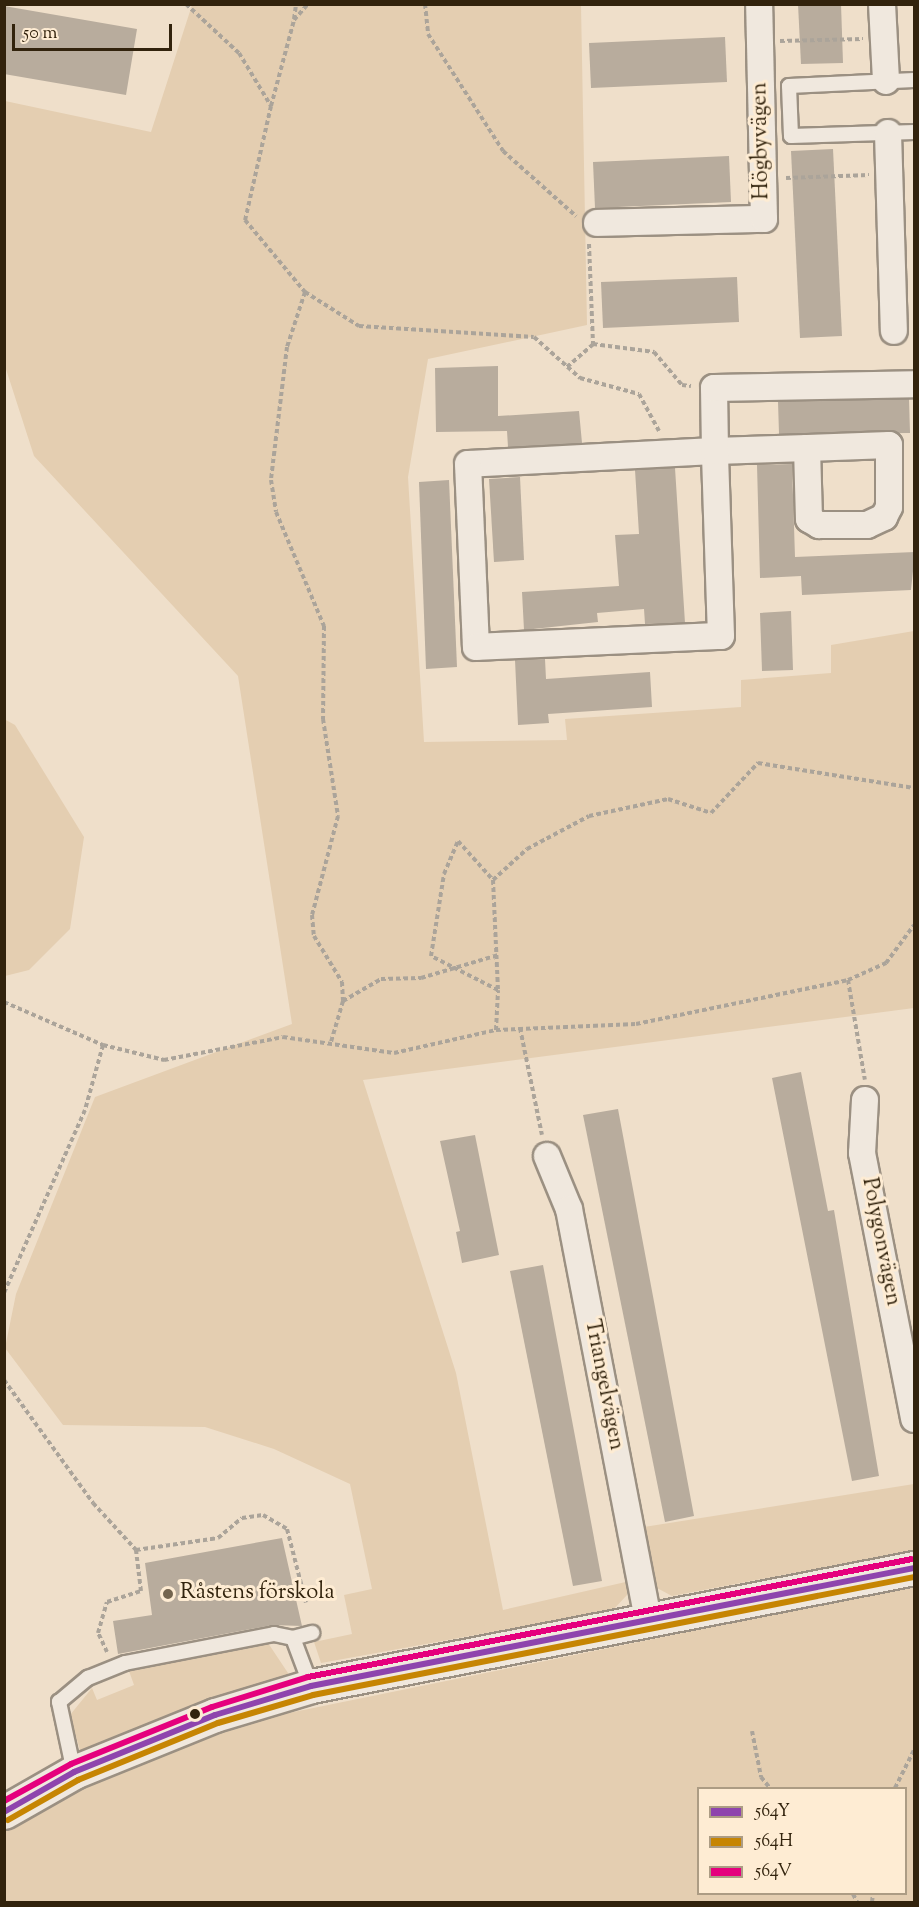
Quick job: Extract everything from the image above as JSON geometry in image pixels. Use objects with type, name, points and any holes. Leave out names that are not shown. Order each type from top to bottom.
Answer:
[{"type":"street","name":"Högbyvägen","points":[[597,223],[764,219],[759,4]]},
{"type":"street","points":[[882,4],[886,81]]},
{"type":"street","points":[[888,133],[894,332]]},
{"type":"street","points":[[807,448],[715,451],[670,453],[468,464],[476,647],[721,636],[715,451],[714,388],[915,384]]},
{"type":"street","name":"Polygonvägen","points":[[865,1100],[862,1153],[915,1419]]},
{"type":"street","name":"Triangelvägen","points":[[547,1156],[569,1209],[648,1618]]},
{"type":"street","points":[[4,1812],[74,1772],[215,1715],[311,1686],[648,1618],[915,1568]]},
{"type":"lane","name":"Högbyvägen","points":[[915,80],[789,86],[790,136],[915,132]]},
{"type":"lane","points":[[74,1772],[58,1702],[88,1678],[114,1668],[274,1634],[292,1638],[312,1633]]},
{"type":"lane","points":[[292,1638],[311,1686]]},
{"type":"path","points":[[186,4],[239,53],[271,106]]},
{"type":"path","points":[[296,4],[245,220],[305,292],[359,326],[534,337],[580,378],[639,394],[670,453]]},
{"type":"path","points":[[294,20],[308,4]]},
{"type":"path","points":[[425,4],[428,34],[503,151],[583,222],[597,223],[586,252],[593,344]]},
{"type":"path","points":[[760,42],[884,38]]},
{"type":"path","points":[[763,178],[890,174]]},
{"type":"path","points":[[305,292],[287,347],[271,480],[276,512],[324,626],[323,719],[338,816],[312,915],[314,936],[342,982],[343,1001],[332,1042]]},
{"type":"path","points":[[567,367],[593,344],[654,352],[682,385],[714,388]]},
{"type":"path","points":[[493,880],[526,849],[589,816],[668,799],[711,813],[758,763],[915,788]]},
{"type":"path","points":[[496,1030],[498,990],[498,955],[493,880],[458,841],[444,874],[431,956],[498,990]]},
{"type":"path","points":[[4,1002],[103,1045],[164,1060],[283,1038],[332,1042],[394,1053],[496,1030],[636,1024],[848,980],[886,963],[915,926]]},
{"type":"path","points":[[343,1001],[381,979],[421,978],[452,966],[498,955]]},
{"type":"path","points":[[848,980],[865,1100]]},
{"type":"path","points":[[520,1028],[547,1156]]},
{"type":"path","points":[[4,1293],[85,1110],[103,1045]]},
{"type":"path","points":[[4,1380],[93,1503],[136,1550],[141,1591],[107,1602],[98,1632],[114,1668]]},
{"type":"path","points":[[136,1550],[218,1538],[242,1518],[263,1515],[287,1528],[306,1603]]},
{"type":"path","points":[[752,1731],[761,1777],[769,1787]]},
{"type":"path","points":[[896,1787],[915,1750]]},
{"type":"shaded area","points":[[192,5],[581,5],[587,325],[428,359],[408,477],[424,742],[567,740],[565,719],[741,707],[741,680],[831,673],[831,645],[914,631],[914,1008],[363,1080],[456,1373],[503,1610],[630,1581],[627,1595],[613,1610],[321,1663],[314,1642],[352,1634],[344,1595],[372,1589],[350,1484],[274,1449],[205,1427],[63,1425],[5,1348],[16,1294],[95,1097],[292,1024],[238,676],[34,456],[5,366],[5,101],[151,132]]},
{"type":"shaded area","points":[[4,719],[15,725],[84,837],[70,929],[29,970],[5,976]]},
{"type":"shaded area","points":[[914,1484],[914,1550],[672,1596],[657,1588],[644,1527]]},
{"type":"shaded area","points":[[914,1586],[914,1902],[5,1902],[5,1828],[137,1763],[269,1717]]},
{"type":"shaded area","points":[[268,1643],[294,1682],[81,1754],[70,1715],[92,1688],[97,1700],[134,1685],[129,1671]]},
{"type":"building","points":[[798,4],[841,4],[843,63],[801,64]]},
{"type":"building","points":[[4,6],[137,29],[126,95],[4,74]]},
{"type":"building","points":[[725,37],[727,82],[591,88],[589,43]]},
{"type":"building","points":[[833,149],[842,336],[800,338],[791,151]]},
{"type":"building","points":[[729,156],[731,202],[595,208],[593,162]]},
{"type":"building","points":[[737,277],[739,322],[603,328],[601,282]]},
{"type":"building","points":[[498,366],[498,416],[579,411],[582,443],[508,447],[507,431],[436,432],[435,368]]},
{"type":"building","points":[[909,399],[910,433],[779,434],[778,402]]},
{"type":"building","points":[[792,464],[795,557],[915,552],[911,590],[802,595],[801,576],[760,578],[757,465]]},
{"type":"building","points":[[675,468],[685,623],[645,624],[644,609],[597,613],[598,622],[524,630],[522,592],[619,586],[615,535],[639,534],[635,470]]},
{"type":"building","points":[[520,477],[524,560],[494,562],[489,479]]},
{"type":"building","points":[[449,480],[457,667],[426,669],[419,482]]},
{"type":"building","points":[[791,611],[793,670],[762,671],[760,613]]},
{"type":"building","points":[[545,659],[546,679],[650,672],[652,707],[548,714],[549,723],[518,725],[515,660]]},
{"type":"building","points":[[801,1072],[828,1211],[834,1210],[879,1476],[852,1481],[772,1078]]},
{"type":"building","points":[[618,1109],[694,1516],[665,1522],[583,1115]]},
{"type":"building","points":[[475,1135],[499,1255],[462,1263],[456,1232],[460,1231],[440,1141]]},
{"type":"building","points":[[543,1265],[602,1581],[573,1586],[510,1271]]},
{"type":"building","name":"Råstens förskola","points":[[282,1538],[302,1626],[272,1625],[118,1654],[113,1621],[152,1615],[145,1563]]},
{"type":"transit line","name":"564V","points":[[4,1801],[71,1764],[212,1707],[308,1677],[912,1559]]},
{"type":"transit line","name":"564Y","points":[[4,1812],[74,1772],[215,1715],[311,1686],[914,1568]]},
{"type":"transit line","name":"564H","points":[[8,1820],[78,1780],[218,1723],[313,1695],[914,1577]]},
{"type":"place","name":"Råstens förskola","points":[[168,1594]]}]
